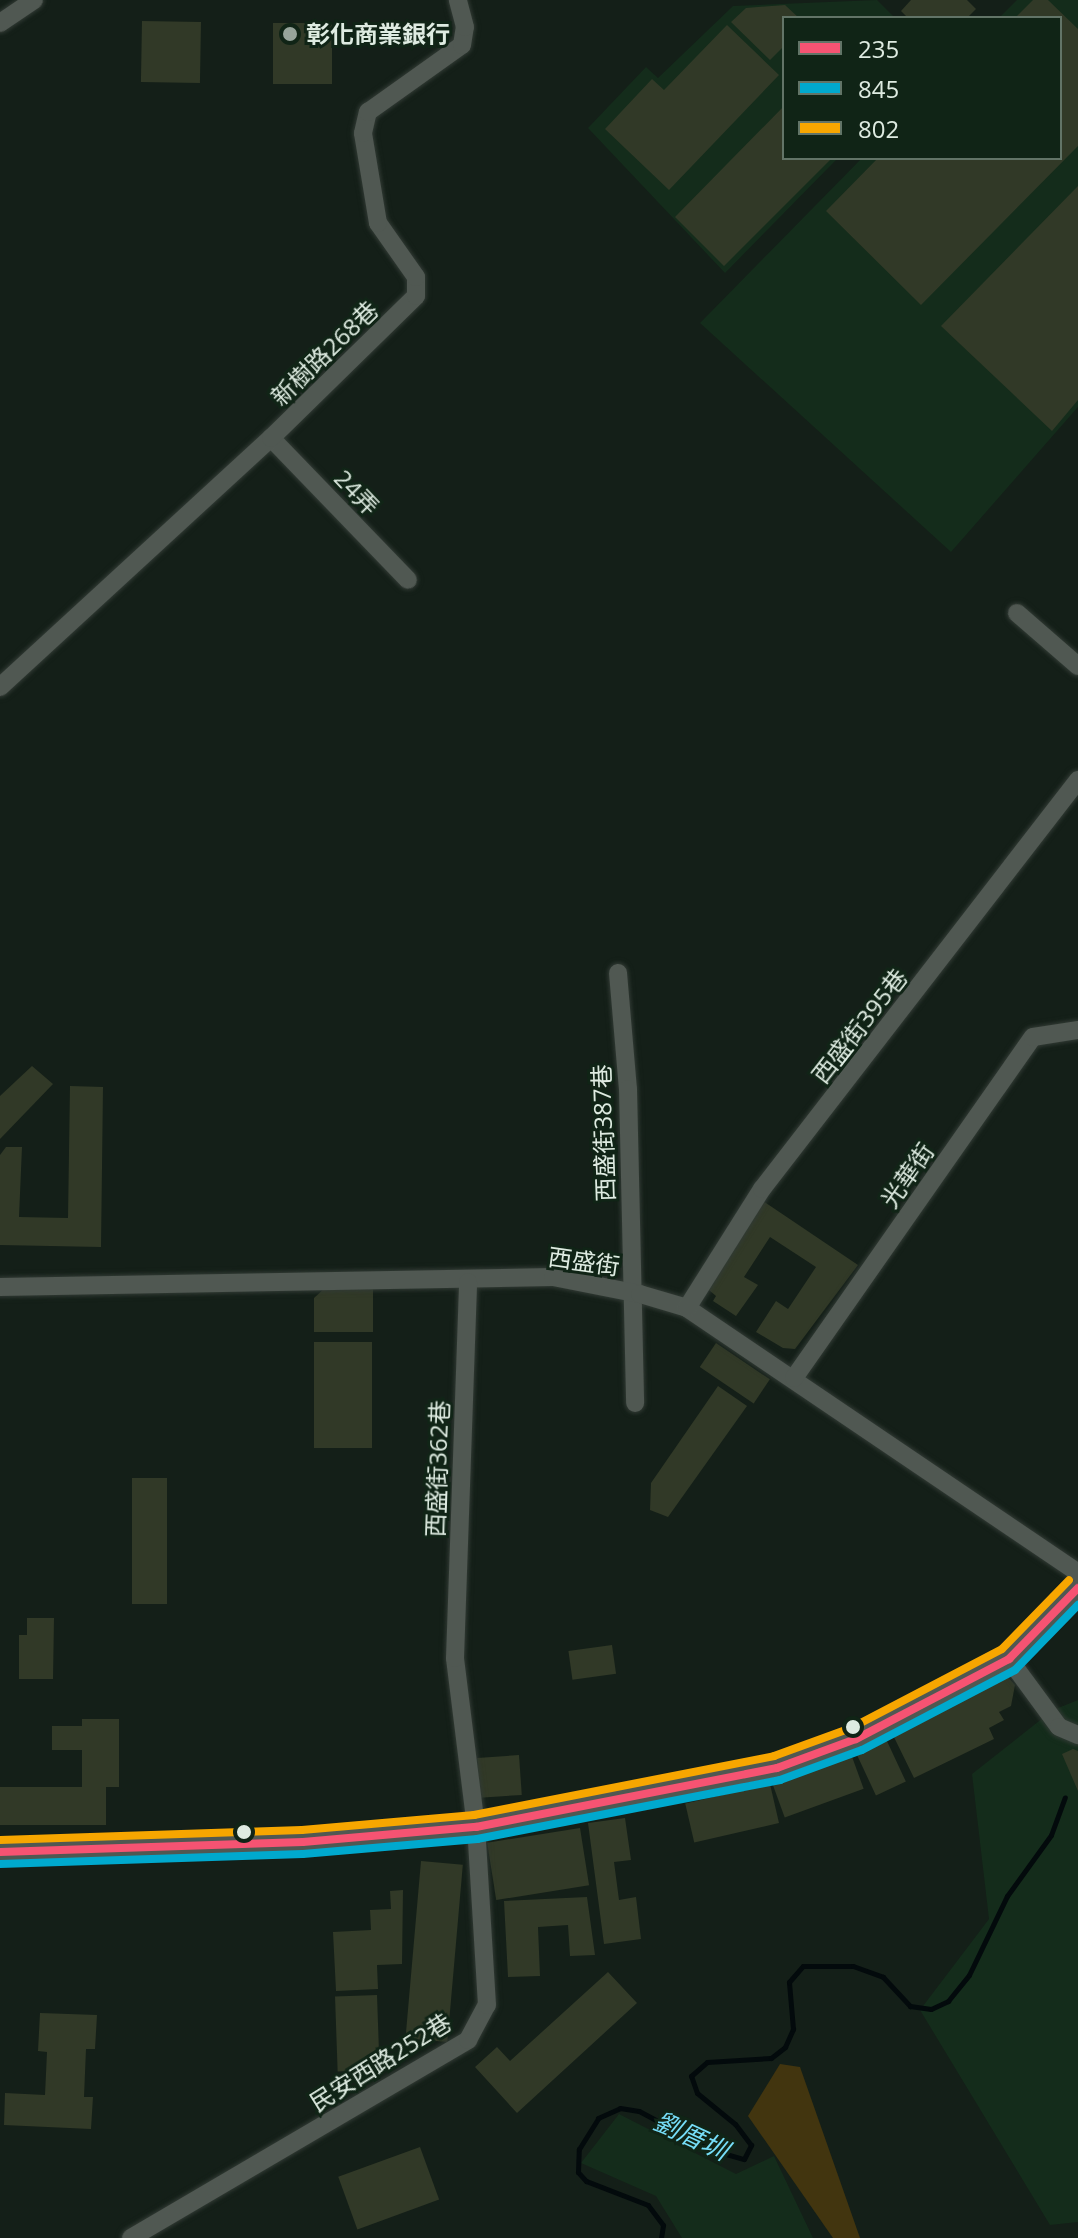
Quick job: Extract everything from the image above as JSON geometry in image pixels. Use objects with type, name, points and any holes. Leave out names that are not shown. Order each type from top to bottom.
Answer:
[{"type":"street","points":[[0,23],[34,0]]},
{"type":"street","name":"新樹路268巷","points":[[0,687],[271,438],[416,296],[416,277],[378,223],[363,133],[368,112],[462,45],[465,27],[458,0]]},
{"type":"street","name":"24弄","points":[[271,438],[408,580]]},
{"type":"street","points":[[1017,613],[1078,666]]},
{"type":"street","name":"西盛街395巷","points":[[687,1308],[762,1189],[1078,780]]},
{"type":"street","name":"西盛街387巷","points":[[618,973],[628,1089],[635,1403]]},
{"type":"street","name":"光華街","points":[[794,1378],[1033,1037],[1078,1030]]},
{"type":"street","name":"西盛街","points":[[0,1287],[468,1282],[553,1277],[631,1292],[687,1308],[1078,1573]]},
{"type":"street","name":"西盛街362巷","points":[[468,1282],[455,1658],[476,1827]]},
{"type":"street","points":[[0,1852],[303,1842],[476,1827],[777,1768],[856,1739],[1009,1659],[1078,1588]]},
{"type":"street","points":[[1009,1659],[1059,1727],[1078,1735]]},
{"type":"street","name":"民安西路252巷","points":[[131,2238],[468,2040],[487,2005],[476,1827]]},
{"type":"shaded area","points":[[877,0],[893,16],[782,16],[782,160],[836,160],[725,273],[588,128],[646,67],[658,78],[733,6]]},
{"type":"shaded area","points":[[1017,0],[1078,0],[1078,407],[951,552],[700,323],[860,160],[1062,160],[1062,16],[1001,16]]},
{"type":"shaded area","points":[[1078,1700],[1078,2222],[1050,2225],[920,2010],[989,1919],[972,1774],[1053,1710]]},
{"type":"shaded area","points":[[780,2064],[800,2067],[860,2238],[833,2238],[748,2116]]},
{"type":"shaded area","points":[[619,2114],[736,2174],[774,2156],[813,2238],[682,2238],[656,2196],[581,2163]]},
{"type":"building","points":[[911,0],[967,0],[976,9],[969,16],[906,16],[901,11]]},
{"type":"building","points":[[1033,0],[1048,0],[1078,29],[1078,146],[921,305],[826,211],[876,160],[1062,160],[1062,16],[1017,16]]},
{"type":"building","points":[[785,5],[797,16],[782,16],[782,48],[770,60],[731,22],[746,8]]},
{"type":"building","points":[[142,21],[201,22],[200,83],[141,82]]},
{"type":"building","points":[[273,23],[332,23],[332,84],[273,84]]},
{"type":"building","points":[[727,25],[779,75],[669,190],[605,129],[652,79],[664,90]]},
{"type":"building","points":[[782,108],[782,160],[830,160],[724,266],[675,217]]},
{"type":"building","points":[[1078,186],[1078,400],[1052,431],[941,326]]},
{"type":"building","points":[[32,1066],[53,1084],[0,1139],[0,1096]]},
{"type":"building","points":[[70,1086],[103,1087],[101,1247],[0,1245],[0,1155],[6,1147],[22,1147],[19,1217],[68,1218]]},
{"type":"building","points":[[763,1201],[858,1265],[795,1349],[783,1348],[756,1332],[776,1301],[788,1309],[816,1267],[770,1237],[744,1277],[758,1285],[736,1316],[713,1301],[716,1296],[703,1285]]},
{"type":"building","points":[[327,1286],[373,1286],[373,1332],[314,1332],[314,1298]]},
{"type":"building","points":[[314,1342],[372,1342],[372,1448],[314,1448]]},
{"type":"building","points":[[716,1343],[770,1379],[754,1403],[700,1367]]},
{"type":"building","points":[[718,1386],[747,1406],[668,1517],[650,1510],[651,1483]]},
{"type":"building","points":[[132,1478],[167,1478],[167,1604],[132,1604]]},
{"type":"building","points":[[27,1618],[54,1618],[53,1679],[19,1679],[19,1635],[27,1635]]},
{"type":"building","points":[[612,1645],[616,1674],[572,1680],[568,1651]]},
{"type":"building","points":[[1006,1675],[1015,1685],[1011,1706],[999,1712],[1004,1720],[989,1728],[994,1739],[914,1778],[891,1731]]},
{"type":"building","points":[[82,1719],[119,1719],[119,1787],[106,1787],[106,1825],[0,1825],[0,1787],[82,1787],[82,1750],[52,1750],[52,1726],[82,1726]]},
{"type":"building","points":[[886,1739],[906,1782],[876,1796],[856,1753]]},
{"type":"building","points":[[1073,1749],[1078,1751],[1078,1791],[1062,1754]]},
{"type":"building","points":[[851,1754],[864,1789],[785,1817],[772,1783]]},
{"type":"building","points":[[519,1755],[522,1795],[480,1798],[477,1758]]},
{"type":"building","points":[[770,1784],[779,1823],[694,1843],[685,1804]]},
{"type":"building","points":[[625,1818],[631,1860],[614,1862],[619,1900],[636,1897],[641,1939],[604,1944],[588,1823]]},
{"type":"building","points":[[580,1828],[589,1885],[496,1900],[487,1843]]},
{"type":"building","points":[[421,1861],[463,1865],[447,2042],[405,2038]]},
{"type":"building","points":[[403,1890],[402,1964],[377,1965],[378,1989],[336,1991],[333,1932],[371,1930],[370,1910],[391,1909],[390,1891]]},
{"type":"building","points":[[587,1897],[595,1955],[570,1956],[568,1925],[538,1927],[540,1976],[508,1977],[504,1901]]},
{"type":"building","points":[[608,1972],[637,2003],[517,2113],[475,2067],[497,2047],[510,2061]]},
{"type":"building","points":[[377,1995],[380,2070],[338,2071],[335,1996]]},
{"type":"building","points":[[40,2013],[97,2015],[95,2049],[86,2049],[84,2097],[93,2097],[91,2129],[4,2125],[5,2093],[45,2095],[47,2052],[38,2051]]},
{"type":"building","points":[[420,2147],[439,2200],[357,2229],[338,2177]]},
{"type":"waterway","name":"劉厝圳","points":[[661,2238],[663,2225],[648,2205],[586,2181],[578,2172],[579,2149],[598,2118],[620,2108],[639,2111],[712,2150],[744,2159],[751,2145],[735,2124],[697,2093],[691,2076],[707,2062],[771,2058],[785,2047],[793,2029],[789,1982],[803,1966],[853,1966],[883,1977],[910,2006],[931,2009],[948,2001],[969,1975],[1007,1896],[1051,1835],[1065,1797]]},
{"type":"transit line","name":"802","points":[[0,1840],[302,1830],[474,1815],[774,1756],[851,1728],[1002,1649],[1069,1580]]},
{"type":"transit line","name":"235","points":[[0,1852],[303,1842],[476,1827],[777,1768],[856,1739],[1009,1659],[1078,1588]]},
{"type":"transit line","name":"845","points":[[0,1864],[303,1854],[477,1839],[780,1780],[862,1750],[1015,1670],[1078,1605]]},
{"type":"place","name":"彰化商業銀行","points":[[290,34]]}]
